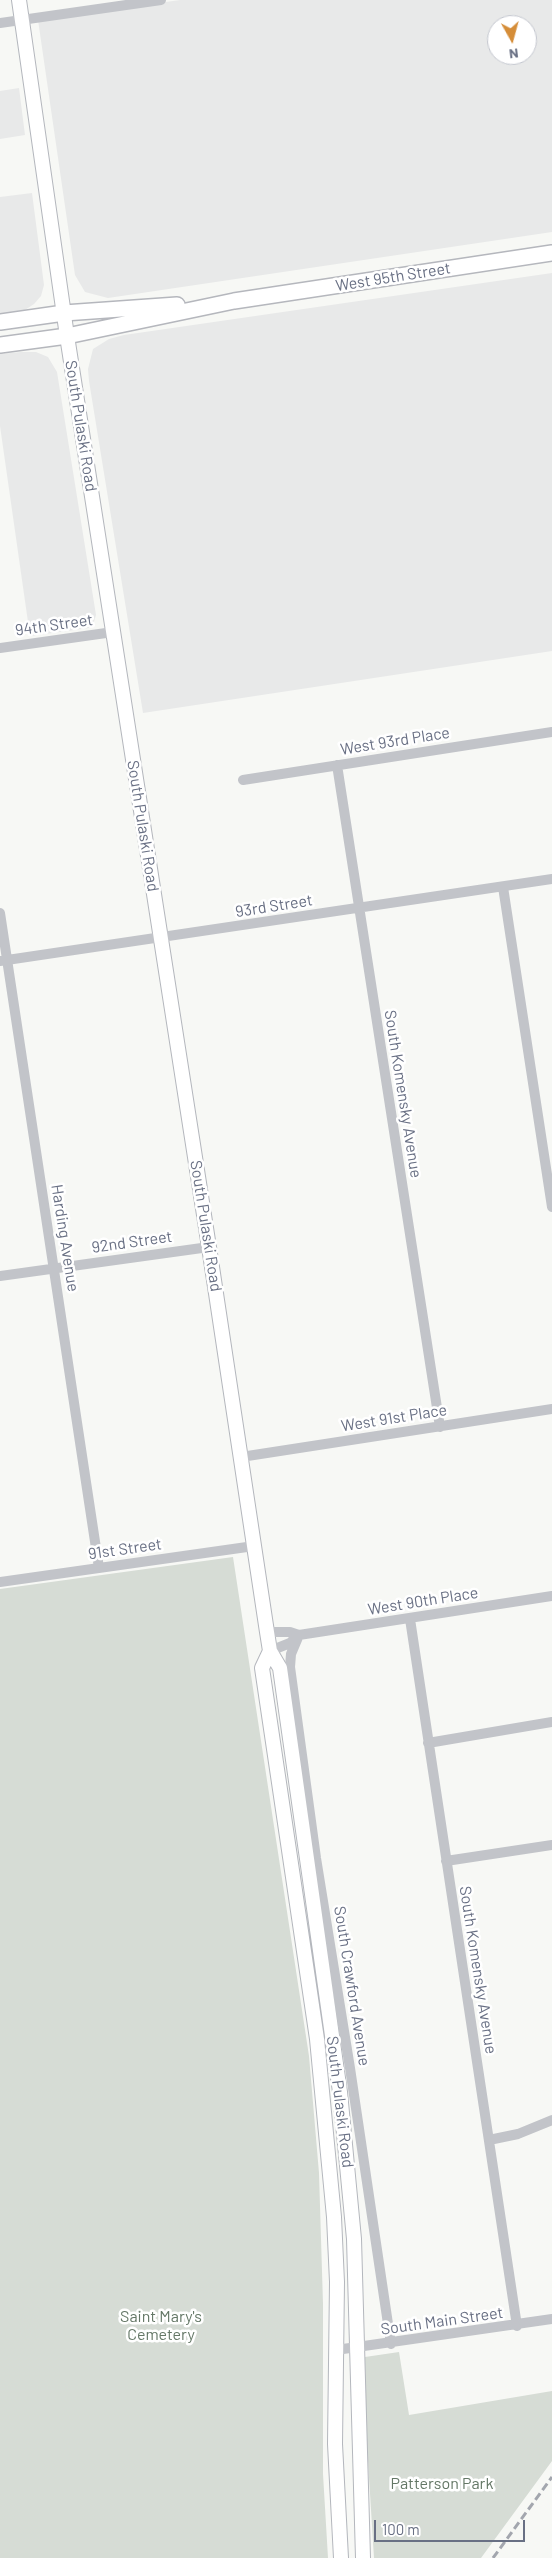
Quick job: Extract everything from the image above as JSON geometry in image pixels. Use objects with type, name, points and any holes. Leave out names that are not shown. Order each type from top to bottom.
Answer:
[{"type":"main road","name":"South Pulaski Road","points":[[18,0],[67,336],[267,1632],[270,1651],[280,1668],[344,2120],[354,2239],[363,2558]]},
{"type":"main road","name":"West 95th Street","points":[[0,346],[67,336],[234,301],[552,253]]},
{"type":"main road","name":"West 95th Street","points":[[0,322],[64,313],[234,301]]},
{"type":"main road","name":"South Pulaski Road","points":[[270,1651],[262,1668],[318,2049],[334,2217],[337,2282],[335,2444],[341,2558]]},
{"type":"street","points":[[0,23],[161,0]]},
{"type":"street","name":"94th Street","points":[[0,648],[113,632]]},
{"type":"street","name":"West 93rd Place","points":[[243,780],[552,732]]},
{"type":"street","name":"South Komensky Avenue","points":[[337,765],[440,1427]]},
{"type":"street","name":"93rd Street","points":[[4,960],[552,879]]},
{"type":"street","points":[[502,887],[552,1207]]},
{"type":"street","name":"Harding Avenue","points":[[0,913],[4,960],[54,1268],[99,1568]]},
{"type":"street","name":"92nd Street","points":[[0,1276],[209,1247]]},
{"type":"street","name":"West 91st Place","points":[[241,1457],[552,1409]]},
{"type":"street","name":"91st Street","points":[[0,1582],[254,1546]]},
{"type":"street","name":"West 90th Place","points":[[267,1632],[290,1632],[299,1635],[552,1596]]},
{"type":"street","name":"South Komensky Avenue","points":[[410,1619],[517,2326]]},
{"type":"street","name":"West 90th Place","points":[[270,1651],[290,1643],[299,1635]]},
{"type":"street","name":"South Crawford Avenue","points":[[299,1635],[291,1654],[290,1667],[316,1858],[350,2068],[391,2344]]},
{"type":"street","points":[[428,1742],[552,1722]]},
{"type":"street","points":[[446,1861],[552,1845]]},
{"type":"street","points":[[489,2140],[518,2134],[552,2120]]},
{"type":"street","name":"South Main Street","points":[[336,2350],[517,2326],[552,2319]]},
{"type":"shaded area","points":[[180,0],[552,0],[552,232],[108,298],[85,292],[75,275],[38,20]]},
{"type":"shaded area","points":[[19,88],[25,135],[0,139],[0,91]]},
{"type":"shaded area","points":[[32,193],[44,285],[41,296],[34,304],[25,310],[0,315],[0,197]]},
{"type":"shaded area","points":[[552,273],[552,651],[143,713],[89,381],[88,369],[93,349],[109,339],[124,335]]},
{"type":"shaded area","points":[[36,352],[48,357],[57,372],[96,615],[93,625],[89,628],[30,636],[0,426],[0,354]]},
{"type":"green space","name":"Saint Mary's Cemetery","points":[[233,1557],[309,2056],[319,2173],[323,2304],[323,2474],[328,2558],[0,2558],[0,1589]]},
{"type":"green space","name":"Patterson Park","points":[[399,2352],[409,2415],[552,2391],[552,2461],[481,2558],[374,2558],[366,2429],[365,2357]]},
{"type":"railway","points":[[493,2558],[552,2477]]}]
